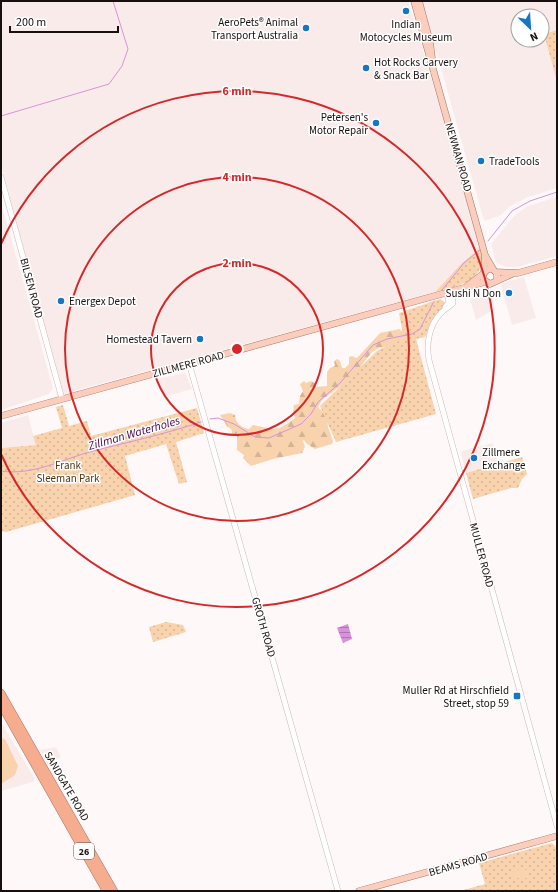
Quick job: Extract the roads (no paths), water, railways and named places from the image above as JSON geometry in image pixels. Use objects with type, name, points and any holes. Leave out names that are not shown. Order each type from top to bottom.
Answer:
[{"type":"highway","name":"SANDGATE ROAD","points":[[1,693],[114,891]]},
{"type":"highway","name":"SANDGATE ROAD","points":[[1,705],[106,891]]},
{"type":"main road","name":"NEWMAN ROAD","points":[[414,1],[432,60],[485,255],[494,271]]},
{"type":"main road","name":"NEWMAN ROAD","points":[[419,1],[430,42],[432,60]]},
{"type":"main road","name":"NEWMAN ROAD","points":[[484,273],[485,255]]},
{"type":"main road","points":[[512,274],[488,270],[484,273],[485,282],[492,284],[497,279],[557,262]]},
{"type":"main road","points":[[494,271],[497,279]]},
{"type":"main road","name":"ZILLMERE ROAD","points":[[467,286],[484,273]]},
{"type":"main road","name":"ZILLMERE ROAD","points":[[1,416],[485,282]]},
{"type":"main road","name":"BEAMS ROAD","points":[[359,891],[557,836]]},
{"type":"street","name":"BILSEN ROAD","points":[[1,177],[62,398]]},
{"type":"street","name":"MULLER ROAD","points":[[450,292],[453,303],[443,310],[437,318],[429,335],[427,347],[428,360],[557,826]]},
{"type":"street","name":"GROTH ROAD","points":[[189,363],[338,891]]},
{"type":"waterway","points":[[1,116],[109,84],[122,66],[128,49],[113,1]]},
{"type":"waterway","name":"Zillman Waterholes","points":[[488,241],[512,211],[530,201],[557,192]]},
{"type":"waterway","name":"Zillman Waterholes","points":[[442,290],[464,263],[480,250]]},
{"type":"waterway","name":"Zillman Waterholes","points":[[210,419],[218,418],[234,424],[255,437],[269,438],[301,424],[311,414],[318,402],[340,383],[373,345],[387,339],[412,334],[420,329],[434,301]]},
{"type":"waterway","name":"Zillman Waterholes","points":[[1,471],[13,472],[36,469],[82,454],[201,422]]},
{"type":"place","name":"Indian Motocycles Museum","points":[[406,11]]},
{"type":"place","name":"AeroPets® Animal Transport Australia","points":[[306,28]]},
{"type":"place","name":"Hot Rocks Carvery & Snack Bar","points":[[366,68]]},
{"type":"place","name":"Petersen's Motor Repair","points":[[376,123]]},
{"type":"place","name":"TradeTools","points":[[481,161]]},
{"type":"place","name":"Sushi N Don","points":[[509,293]]},
{"type":"place","name":"Energex Depot","points":[[61,301]]},
{"type":"place","name":"Homestead Tavern","points":[[200,339]]},
{"type":"place","name":"Zillmere Exchange","points":[[474,458]]},
{"type":"place","name":"Muller Rd at Hirschfield Street, stop 59","points":[[517,696]]},
{"type":"park label","name":"Frank Sleeman Park","points":[[68,471]]}]
